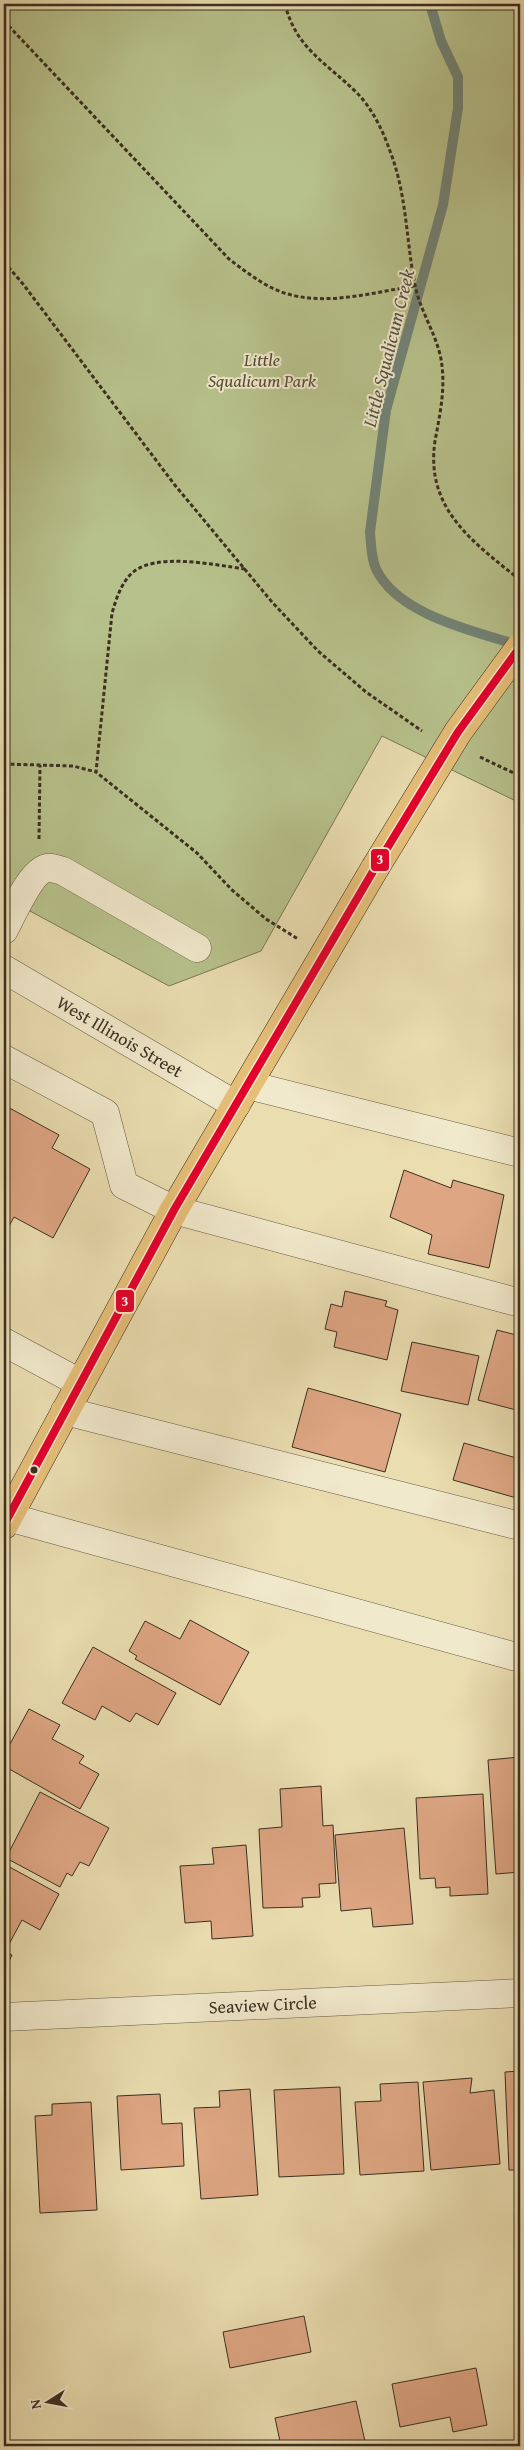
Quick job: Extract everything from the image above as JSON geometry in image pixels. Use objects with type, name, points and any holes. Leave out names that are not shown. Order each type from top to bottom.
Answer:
[{"type":"main road","points":[[6,1521],[174,1210],[374,868],[458,732],[520,647]]},
{"type":"street","points":[[4,930],[32,880],[39,872],[46,868],[63,871],[197,948]]},
{"type":"street","name":"West Illinois Street","points":[[4,969],[242,1095],[520,1153]]},
{"type":"street","points":[[4,1059],[105,1113],[124,1185],[174,1210],[520,1303]]},
{"type":"street","points":[[4,1342],[80,1383]]},
{"type":"street","points":[[65,1411],[520,1526]]},
{"type":"street","points":[[6,1521],[520,1658]]},
{"type":"street","name":"Seaview Circle","points":[[4,2017],[520,1993]]},
{"type":"path","points":[[285,4],[302,42],[322,64],[357,93],[373,114],[390,150],[402,188],[415,286],[441,359],[444,389],[433,455],[438,492],[452,519],[472,540],[520,580]]},
{"type":"path","points":[[4,22],[229,259],[252,276],[272,288],[292,295],[314,299],[332,299],[415,286]]},
{"type":"path","points":[[4,262],[23,284],[174,484],[272,602],[318,651],[366,692],[431,736]]},
{"type":"path","points":[[96,772],[112,614],[118,594],[130,575],[147,564],[166,562],[202,563],[246,569]]},
{"type":"path","points":[[476,756],[520,776]]},
{"type":"path","points":[[4,764],[73,766],[96,772],[197,853],[232,890],[266,920],[324,955]]},
{"type":"path","points":[[39,872],[40,764]]},
{"type":"green space","name":"Little Squalicum Park","points":[[4,4],[520,4],[520,803],[382,736],[261,951],[169,986],[4,897]]},
{"type":"building","points":[[4,1105],[59,1135],[52,1148],[90,1169],[53,1238],[14,1217],[8,1228],[4,1226]]},
{"type":"building","points":[[404,1170],[451,1188],[453,1180],[504,1195],[489,1268],[428,1254],[432,1235],[390,1217]]},
{"type":"building","points":[[520,1263],[520,1292],[514,1290]]},
{"type":"building","points":[[345,1291],[387,1301],[385,1306],[398,1310],[387,1360],[334,1347],[337,1332],[325,1329],[331,1304],[342,1307]]},
{"type":"building","points":[[497,1330],[520,1336],[520,1411],[478,1400]]},
{"type":"building","points":[[412,1342],[479,1356],[468,1405],[401,1391]]},
{"type":"building","points":[[308,1388],[401,1414],[385,1472],[292,1447]]},
{"type":"building","points":[[464,1443],[520,1459],[520,1499],[453,1480]]},
{"type":"building","points":[[190,1620],[249,1652],[220,1705],[135,1659],[137,1656],[129,1651],[145,1621],[180,1639]]},
{"type":"building","points":[[93,1647],[176,1693],[158,1725],[136,1713],[130,1722],[102,1706],[95,1720],[62,1703]]},
{"type":"building","points":[[29,1709],[60,1725],[52,1739],[84,1756],[79,1763],[99,1774],[80,1809],[4,1766],[4,1755]]},
{"type":"building","points":[[520,1757],[520,1872],[496,1874],[488,1760]]},
{"type":"building","points":[[321,1786],[323,1826],[333,1825],[336,1883],[319,1884],[320,1897],[302,1898],[303,1907],[263,1908],[259,1829],[282,1827],[280,1789]]},
{"type":"building","points":[[40,1792],[109,1828],[89,1866],[80,1862],[72,1876],[67,1873],[60,1887],[6,1858]]},
{"type":"building","points":[[483,1794],[488,1894],[450,1896],[450,1887],[436,1888],[435,1878],[420,1879],[416,1798]]},
{"type":"building","points":[[404,1828],[413,1924],[373,1927],[371,1908],[341,1911],[335,1835]]},
{"type":"building","points":[[246,1845],[253,1936],[212,1939],[211,1921],[185,1923],[180,1866],[214,1864],[212,1848]]},
{"type":"building","points":[[4,1864],[59,1894],[40,1930],[22,1920],[8,1946],[4,1944]]},
{"type":"building","points":[[4,1951],[12,1955],[4,1972]]},
{"type":"building","points":[[520,2071],[520,2170],[509,2170],[505,2072]]},
{"type":"building","points":[[472,2078],[470,2093],[494,2090],[500,2164],[431,2170],[423,2082]]},
{"type":"building","points":[[418,2082],[424,2171],[360,2175],[355,2102],[381,2101],[380,2084]]},
{"type":"building","points":[[340,2087],[344,2174],[279,2177],[274,2090]]},
{"type":"building","points":[[250,2089],[258,2195],[201,2199],[194,2108],[220,2107],[219,2091]]},
{"type":"building","points":[[160,2094],[162,2124],[182,2123],[184,2166],[121,2170],[117,2096]]},
{"type":"building","points":[[91,2102],[97,2210],[40,2213],[35,2116],[52,2115],[52,2104]]},
{"type":"building","points":[[304,2316],[311,2352],[230,2368],[223,2332]]},
{"type":"building","points":[[476,2368],[487,2425],[453,2432],[450,2417],[400,2427],[392,2384]]},
{"type":"building","points":[[356,2401],[366,2446],[281,2446],[275,2418]]},
{"type":"waterway","name":"Little Squalicum Creek","points":[[430,4],[441,41],[458,77],[458,108],[443,205],[386,410],[370,532],[373,560],[376,569],[387,585],[401,598],[419,610],[460,627],[518,645]]},
{"type":"transit line","name":"3","points":[[4,1525],[174,1210],[375,868],[458,732],[520,647]]}]
